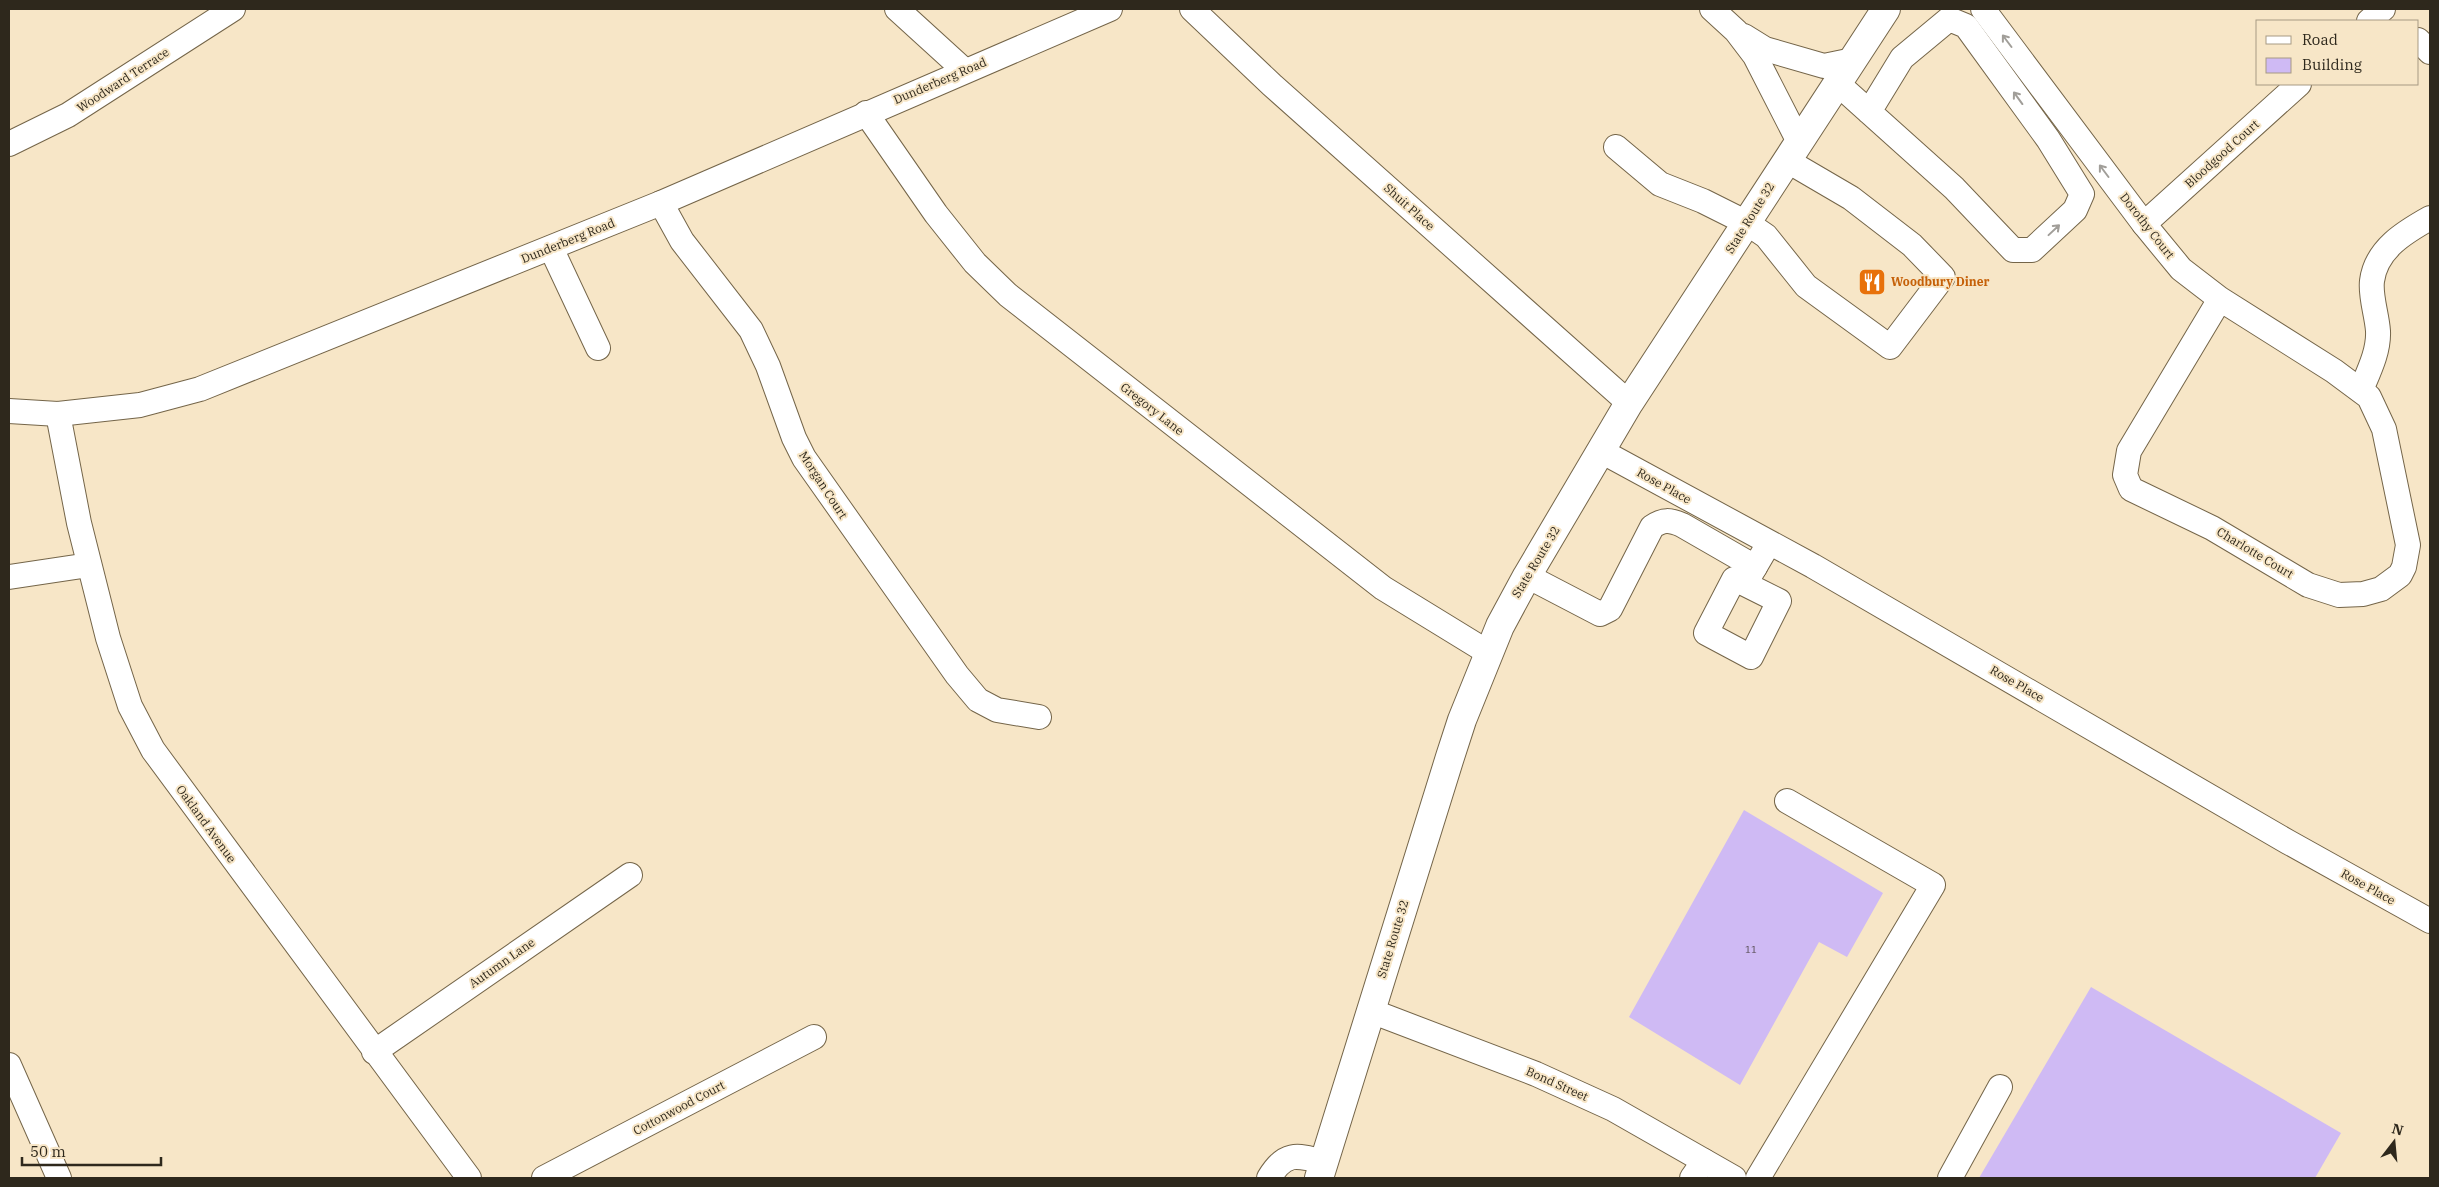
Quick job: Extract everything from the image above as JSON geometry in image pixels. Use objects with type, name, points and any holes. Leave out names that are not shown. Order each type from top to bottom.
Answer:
[{"type":"main road","name":"State Route 32","points":[[1322,1170],[1444,774],[1462,720],[1500,626],[1527,576],[1629,403],[1747,223],[1792,150],[1886,9]]},
{"type":"street","name":"Woodward Terrace","points":[[9,144],[68,115],[233,9]]},
{"type":"street","points":[[897,9],[964,70]]},
{"type":"street","name":"Dunderberg Road","points":[[9,411],[58,414],[140,405],[200,389],[661,203],[964,70],[1110,9]]},
{"type":"street","name":"Shuit Place","points":[[1192,9],[1272,86],[1629,403]]},
{"type":"street","points":[[1616,147],[1660,184],[1703,201],[1747,223],[1766,236],[1806,286],[1890,347],[1943,277],[1912,245],[1792,150],[1755,56],[1736,31],[1712,9]]},
{"type":"street","name":"Dorothy Court","points":[[1983,9],[2144,224],[2181,269],[2220,299],[2361,390]]},
{"type":"street","points":[[2370,20],[2384,9],[2397,20]]},
{"type":"street","points":[[1837,83],[1869,112],[1954,188],[2013,250],[2032,250],[2075,210],[2082,194],[2048,139],[1966,26],[1950,19],[1902,58],[1869,112]]},
{"type":"street","points":[[1736,31],[1765,49],[1824,66],[1853,60]]},
{"type":"street","points":[[2419,41],[2430,52]]},
{"type":"street","name":"Bloodgood Court","points":[[2144,224],[2298,85]]},
{"type":"street","name":"Gregory Lane","points":[[866,113],[936,214],[975,263],[1008,295],[1383,588],[1489,653]]},
{"type":"street","name":"Morgan Court","points":[[661,203],[682,241],[751,330],[768,366],[794,438],[804,458],[957,675],[978,700],[984,704],[997,710],[1039,717]]},
{"type":"street","points":[[2361,390],[2373,362],[2378,332],[2372,281],[2378,262],[2393,241],[2430,218]]},
{"type":"street","points":[[551,248],[598,348]]},
{"type":"street","name":"Charlotte Court","points":[[2220,299],[2129,450],[2125,475],[2131,489],[2212,528],[2308,585],[2339,595],[2363,594],[2381,589],[2400,576],[2408,545],[2384,429],[2369,397],[2361,390]]},
{"type":"street","name":"Oakland Avenue","points":[[58,414],[89,564],[108,638],[130,706],[153,750],[374,1052],[469,1178]]},
{"type":"street","name":"Rose Place","points":[[1601,451],[1813,566],[2288,842],[2430,921]]},
{"type":"street","points":[[1527,576],[1600,614],[1610,609],[1652,526],[1659,522],[1669,520],[1682,524],[1750,576],[1769,543]]},
{"type":"street","points":[[9,578],[89,564]]},
{"type":"street","points":[[1758,1178],[1933,885],[1787,801]]},
{"type":"street","name":"Autumn Lane","points":[[374,1052],[630,875]]},
{"type":"street","name":"Bond Street","points":[[1371,1011],[1536,1074],[1613,1109],[1698,1170],[1734,1178]]},
{"type":"street","name":"Cottonwood Court","points":[[544,1178],[814,1037]]},
{"type":"street","points":[[9,1065],[59,1178]]},
{"type":"street","points":[[1950,1178],[2000,1087]]},
{"type":"street","points":[[1269,1178],[1278,1163],[1298,1155],[1322,1170]]},
{"type":"building","points":[[1744,810],[1883,893],[1847,957],[1819,942],[1740,1085],[1629,1017]]},
{"type":"building","points":[[2091,987],[2341,1133],[2315,1178],[1979,1178]]},
{"type":"place","name":"Woodbury Diner","points":[[1872,282]]}]
